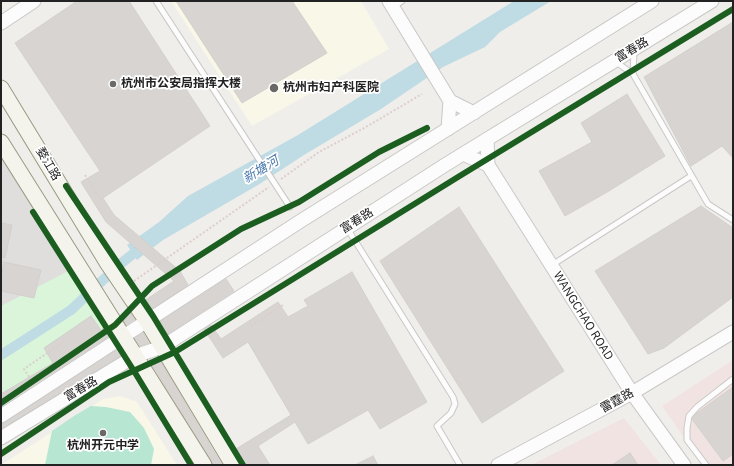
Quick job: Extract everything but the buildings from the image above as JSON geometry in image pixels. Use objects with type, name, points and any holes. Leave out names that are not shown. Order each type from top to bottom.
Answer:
[{"type":"main road","name":"婺江路","points":[[1,88],[108,264],[123,279],[233,465]]},
{"type":"main road","points":[[1,142],[204,465]]},
{"type":"street","points":[[1,23],[34,1]]},
{"type":"street","name":"富春路","points":[[1,416],[123,338],[146,320],[652,1]]},
{"type":"street","name":"富春路","points":[[1,438],[135,356],[162,347],[463,154],[712,1]]},
{"type":"street","points":[[395,3],[414,43],[447,96],[474,113]]},
{"type":"street","points":[[447,96],[448,129]]},
{"type":"street","name":"WANGCHAO ROAD","points":[[487,139],[488,164],[632,393],[684,465]]},
{"type":"street","points":[[463,154],[488,164]]},
{"type":"street","name":"雷霆路","points":[[498,465],[632,393],[733,332]]},
{"type":"lane","points":[[156,1],[290,207]]},
{"type":"lane","points":[[633,74],[634,49]]},
{"type":"lane","points":[[615,61],[633,74],[708,204],[733,220]]},
{"type":"lane","points":[[551,265],[691,176]]},
{"type":"lane","points":[[347,227],[453,397],[455,404],[451,414],[437,426],[460,465]]},
{"type":"lane","points":[[706,465],[687,440],[689,416],[697,407],[733,379]]},
{"type":"path","points":[[85,175],[102,201]]},
{"type":"path","points":[[123,279],[134,288]]},
{"type":"path","points":[[251,326],[283,305]]},
{"type":"path","points":[[27,386],[31,379],[24,369],[65,341]]},
{"type":"shaded area","name":"杭州市妇产科医院","points":[[171,1],[361,1],[389,49],[252,126]]},
{"type":"shaded area","points":[[1,142],[84,273],[1,328]]},
{"type":"shaded area","points":[[733,360],[733,465],[703,465],[662,406]]},
{"type":"shaded area","name":"杭州开元中学","points":[[120,396],[137,402],[177,465],[1,465],[103,399]]},
{"type":"shaded area","points":[[624,418],[661,465],[531,465]]},
{"type":"green space","points":[[74,268],[112,332],[1,405],[1,306]]},
{"type":"green space","name":"杭州开元中学","points":[[91,406],[106,407],[130,412],[144,428],[154,449],[151,465],[45,465],[52,431]]},
{"type":"water","points":[[514,1],[551,1],[500,32],[485,47],[443,67],[381,109],[304,155],[258,185],[163,240],[137,260],[127,245],[159,222],[188,196],[298,135]]},
{"type":"waterway","name":"新塘河","points":[[1,355],[71,310],[119,265],[143,246]]},
{"type":"cycle path","points":[[1,454],[109,382],[175,352],[733,9]]},
{"type":"cycle path","points":[[1,403],[115,325],[152,286],[241,229],[299,202],[379,152],[427,128]]},
{"type":"cycle path","points":[[66,186],[153,316],[243,465]]},
{"type":"cycle path","points":[[33,212],[134,371],[191,465]]},
{"type":"place","name":"杭州市公安局指挥大楼","points":[[113,84]]},
{"type":"place","name":"杭州市妇产科医院","points":[[274,88]]},
{"type":"place","name":"杭州开元中学","points":[[103,433]]}]
